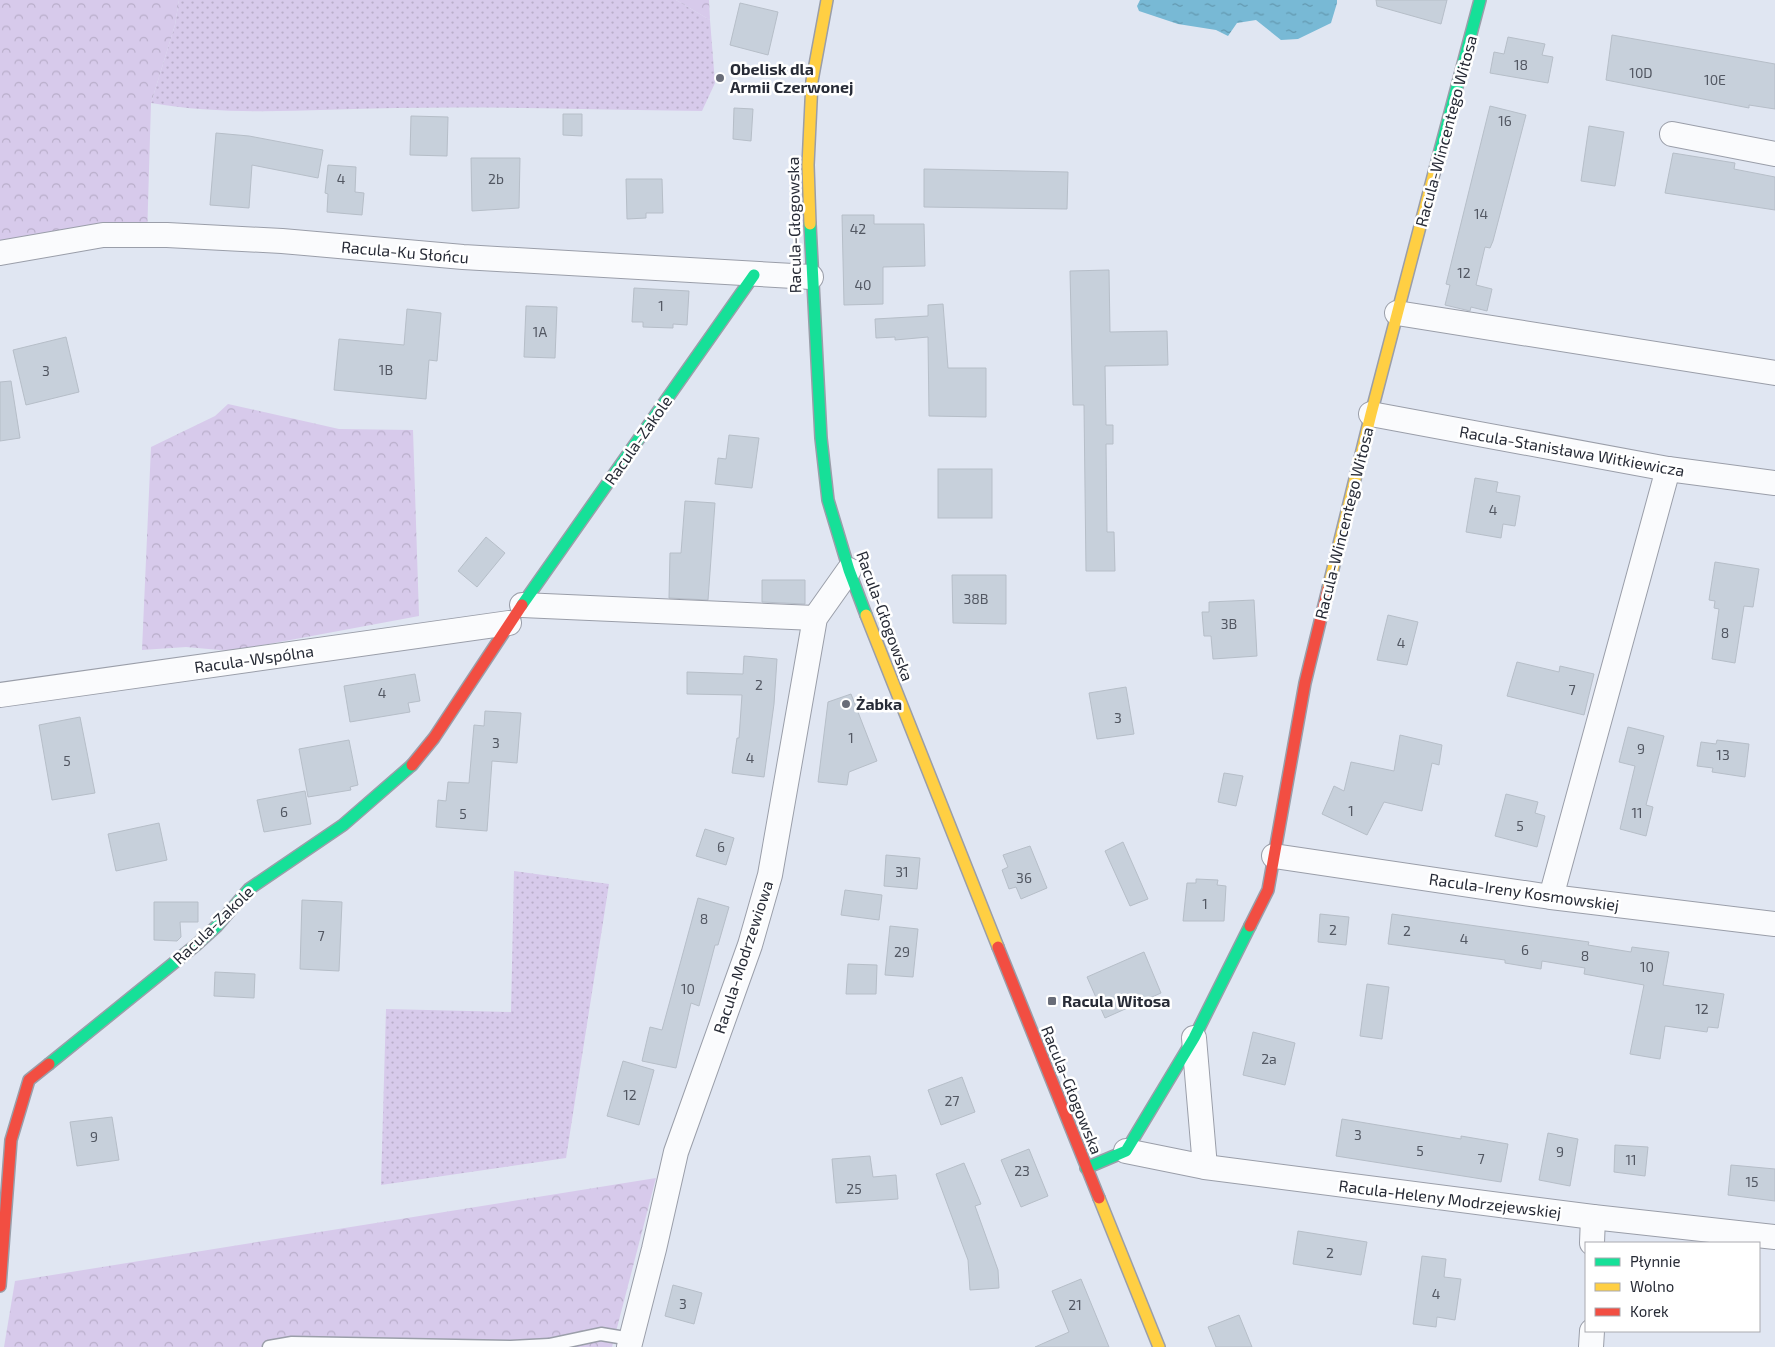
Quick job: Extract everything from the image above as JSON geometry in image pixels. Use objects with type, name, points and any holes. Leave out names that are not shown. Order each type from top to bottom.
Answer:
[{"type":"street","name":"Racula-Głogowska","points":[[827,0],[812,82],[808,166],[811,277],[827,490],[849,570],[911,733],[1159,1347]]},
{"type":"street","name":"Racula-Wincentego Witosa","points":[[1126,1151],[1194,1038],[1268,890],[1305,683],[1370,414],[1480,0]]},
{"type":"street","points":[[1672,134],[1775,154]]},
{"type":"street","name":"Racula-Ku Słońcu","points":[[0,253],[103,235],[167,235],[282,241],[463,257],[811,277]]},
{"type":"street","name":"Racula-Zakole","points":[[0,1286],[12,1140],[29,1080],[196,945],[217,926],[249,888],[344,824],[407,770],[434,738],[515,614],[754,275]]},
{"type":"street","points":[[1398,313],[1775,373]]},
{"type":"street","name":"Racula-Stanisława Witkiewicza","points":[[1370,414],[1668,469],[1775,483]]},
{"type":"street","points":[[1551,897],[1668,469]]},
{"type":"street","name":"Racula-Modrzewiowa","points":[[630,1343],[676,1152],[750,945],[770,875],[815,618],[849,570]]},
{"type":"street","points":[[515,614],[815,618]]},
{"type":"street","name":"Racula-Wspólna","points":[[0,695],[515,614]]},
{"type":"street","name":"Racula-Ireny Kosmowskiej","points":[[1274,856],[1551,897],[1775,924]]},
{"type":"street","points":[[1194,1038],[1205,1167]]},
{"type":"street","points":[[1086,1168],[1126,1151]]},
{"type":"street","name":"Racula-Heleny Modrzejewskiej","points":[[1126,1151],[1205,1167],[1593,1217],[1775,1237]]},
{"type":"street","points":[[1592,1242],[1593,1217]]},
{"type":"street","points":[[1591,1347],[1592,1332]]},
{"type":"lane","points":[[269,1347],[292,1343],[511,1347],[549,1345],[601,1334],[630,1343]]},
{"type":"green space","points":[[0,0],[179,0],[175,25],[151,103],[147,238],[0,263]]},
{"type":"green space","points":[[179,0],[676,0],[710,20],[715,83],[702,111],[472,107],[242,111],[212,110],[151,103],[175,25]]},
{"type":"green space","points":[[676,0],[709,0],[710,20]]},
{"type":"green space","points":[[228,404],[339,429],[413,430],[419,616],[231,651],[186,647],[142,650],[151,447],[215,416]]},
{"type":"green space","points":[[514,871],[609,884],[566,1158],[381,1185],[386,1009],[511,1012]]},
{"type":"green space","points":[[656,1178],[612,1347],[4,1347],[15,1281]]},
{"type":"water","points":[[1140,0],[1337,0],[1337,3],[1331,23],[1298,39],[1281,40],[1256,20],[1237,23],[1228,36],[1216,30],[1178,24],[1139,11],[1137,6]]},
{"type":"building","points":[[1376,0],[1447,0],[1441,24],[1377,6]]},
{"type":"building","points":[[740,3],[778,12],[768,55],[730,45]]},
{"type":"building","points":[[1612,35],[1775,64],[1775,109],[1749,105],[1749,108],[1606,80]]},
{"type":"building","points":[[1508,37],[1545,44],[1542,55],[1553,57],[1548,83],[1490,73],[1494,52],[1504,54]]},
{"type":"building","points":[[1490,106],[1526,115],[1493,241],[1490,248],[1485,247],[1476,285],[1492,289],[1487,311],[1471,307],[1470,311],[1445,305],[1450,285],[1446,284]]},
{"type":"building","points":[[734,108],[753,109],[751,141],[733,139]]},
{"type":"building","points":[[563,114],[582,114],[582,136],[563,135]]},
{"type":"building","points":[[411,116],[448,117],[447,156],[410,155]]},
{"type":"building","points":[[1589,126],[1624,132],[1615,186],[1581,181]]},
{"type":"building","points":[[216,133],[249,136],[323,150],[318,178],[252,165],[249,208],[210,205]]},
{"type":"building","points":[[1673,153],[1735,163],[1734,169],[1775,177],[1775,210],[1665,193]]},
{"type":"building","points":[[471,158],[520,158],[519,208],[472,211]]},
{"type":"building","points":[[328,165],[356,167],[355,192],[364,193],[362,215],[327,212],[328,194],[325,193]]},
{"type":"building","points":[[924,169],[1068,172],[1067,209],[924,207]]},
{"type":"building","points":[[626,179],[662,179],[663,213],[646,213],[646,218],[627,219]]},
{"type":"building","points":[[842,215],[874,215],[874,224],[924,224],[925,266],[883,267],[883,304],[844,305]]},
{"type":"building","points":[[1109,270],[1110,332],[1167,331],[1168,365],[1105,366],[1106,425],[1113,425],[1113,444],[1106,444],[1107,532],[1114,532],[1115,571],[1086,571],[1084,405],[1073,405],[1070,271]]},
{"type":"building","points":[[634,288],[689,291],[687,325],[673,324],[673,328],[643,327],[643,322],[632,322]]},
{"type":"building","points":[[943,304],[948,368],[986,368],[986,417],[929,416],[928,337],[895,340],[895,337],[876,338],[875,319],[928,316],[928,305]]},
{"type":"building","points":[[526,306],[557,307],[555,358],[524,357]]},
{"type":"building","points":[[407,309],[441,313],[437,361],[429,360],[426,399],[334,390],[339,339],[404,345]]},
{"type":"building","points":[[66,337],[79,392],[26,405],[13,350]]},
{"type":"building","points":[[11,381],[20,438],[0,441],[0,382]]},
{"type":"building","points":[[729,435],[759,438],[752,488],[715,484],[718,458],[726,459]]},
{"type":"building","points":[[938,469],[992,469],[992,518],[938,518]]},
{"type":"building","points":[[1475,478],[1498,482],[1496,492],[1520,496],[1515,526],[1503,524],[1501,538],[1466,532]]},
{"type":"building","points":[[685,501],[715,503],[708,600],[669,598],[670,553],[681,553]]},
{"type":"building","points":[[486,537],[505,553],[477,587],[458,571]]},
{"type":"building","points":[[1715,562],[1759,569],[1753,607],[1744,606],[1735,663],[1712,659],[1719,609],[1714,608],[1715,601],[1709,600]]},
{"type":"building","points":[[952,575],[1006,575],[1006,624],[953,623]]},
{"type":"building","points":[[762,580],[805,580],[805,604],[762,602]]},
{"type":"building","points":[[1254,600],[1257,656],[1213,659],[1211,636],[1204,636],[1202,612],[1209,612],[1209,602]]},
{"type":"building","points":[[1388,615],[1418,622],[1407,665],[1377,660]]},
{"type":"building","points":[[744,656],[777,659],[774,704],[764,777],[732,773],[737,738],[739,738],[742,695],[687,694],[687,672],[743,674]]},
{"type":"building","points":[[1517,662],[1559,672],[1560,666],[1594,674],[1584,715],[1507,696]]},
{"type":"building","points":[[415,674],[420,701],[408,703],[410,712],[350,722],[344,686]]},
{"type":"building","points":[[1126,687],[1134,734],[1097,739],[1089,693]]},
{"type":"building","points":[[851,694],[877,761],[849,772],[847,785],[818,782],[828,702]]},
{"type":"building","points":[[485,711],[521,713],[517,763],[492,761],[487,831],[436,827],[438,800],[446,801],[448,782],[469,783],[474,725],[484,726]]},
{"type":"building","points":[[80,717],[95,793],[52,800],[39,725]]},
{"type":"building","points":[[1628,727],[1664,736],[1646,805],[1653,807],[1646,836],[1620,829],[1635,766],[1619,762]]},
{"type":"building","points":[[1400,735],[1442,745],[1439,765],[1432,763],[1422,811],[1384,802],[1367,835],[1322,814],[1334,786],[1344,791],[1351,762],[1394,771]]},
{"type":"building","points":[[349,740],[358,785],[350,787],[351,790],[308,797],[299,749]]},
{"type":"building","points":[[1717,740],[1749,744],[1745,777],[1712,772],[1713,768],[1697,766],[1701,742],[1716,744]]},
{"type":"building","points":[[1224,773],[1243,776],[1236,806],[1218,802]]},
{"type":"building","points":[[305,791],[311,824],[264,832],[257,800]]},
{"type":"building","points":[[1506,794],[1538,802],[1535,813],[1545,816],[1537,847],[1495,836]]},
{"type":"building","points":[[159,823],[167,860],[116,871],[108,834]]},
{"type":"building","points":[[705,829],[734,838],[726,865],[696,856]]},
{"type":"building","points":[[1123,842],[1148,899],[1130,906],[1105,851]]},
{"type":"building","points":[[1030,846],[1047,888],[1021,899],[1016,887],[1009,889],[1002,870],[1008,867],[1003,855]]},
{"type":"building","points":[[886,855],[920,858],[917,889],[884,886]]},
{"type":"building","points":[[1196,879],[1218,880],[1217,885],[1226,886],[1224,921],[1183,921],[1187,883],[1196,883]]},
{"type":"building","points":[[845,890],[882,895],[879,920],[841,915]]},
{"type":"building","points":[[698,898],[729,907],[718,945],[715,945],[699,1006],[691,1003],[676,1068],[642,1061],[650,1027],[662,1030]]},
{"type":"building","points":[[302,900],[342,902],[339,971],[300,969]]},
{"type":"building","points":[[154,902],[198,902],[198,922],[180,922],[181,937],[177,941],[154,940]]},
{"type":"building","points":[[1320,914],[1349,917],[1346,945],[1318,942]]},
{"type":"building","points":[[1392,914],[1589,942],[1588,945],[1631,952],[1632,947],[1669,952],[1663,985],[1724,994],[1718,1028],[1708,1027],[1707,1032],[1665,1026],[1660,1059],[1630,1054],[1644,985],[1584,974],[1585,968],[1542,961],[1541,969],[1505,963],[1505,960],[1388,944]]},
{"type":"building","points":[[890,926],[918,929],[913,977],[885,975]]},
{"type":"building","points":[[1144,952],[1161,993],[1105,1018],[1087,977]]},
{"type":"building","points":[[848,964],[877,965],[876,994],[846,994]]},
{"type":"building","points":[[215,972],[255,974],[254,998],[214,996]]},
{"type":"building","points":[[1367,984],[1389,987],[1382,1039],[1360,1036]]},
{"type":"building","points":[[1253,1032],[1295,1043],[1285,1085],[1243,1075]]},
{"type":"building","points":[[623,1061],[654,1070],[639,1125],[607,1116]]},
{"type":"building","points":[[962,1077],[975,1112],[941,1125],[928,1090]]},
{"type":"building","points":[[112,1117],[119,1160],[77,1166],[70,1122]]},
{"type":"building","points":[[1342,1119],[1461,1139],[1461,1136],[1508,1144],[1501,1182],[1336,1156]]},
{"type":"building","points":[[1548,1133],[1578,1139],[1570,1186],[1539,1180]]},
{"type":"building","points":[[1615,1145],[1648,1147],[1645,1176],[1614,1172]]},
{"type":"building","points":[[1029,1149],[1048,1196],[1021,1207],[1001,1160]]},
{"type":"building","points":[[870,1156],[873,1177],[896,1175],[898,1199],[836,1203],[832,1159]]},
{"type":"building","points":[[964,1163],[981,1204],[975,1206],[998,1270],[999,1288],[970,1290],[968,1260],[936,1174]]},
{"type":"building","points":[[1731,1165],[1775,1169],[1775,1201],[1728,1195]]},
{"type":"building","points":[[1298,1231],[1367,1242],[1361,1275],[1293,1264]]},
{"type":"building","points":[[1422,1256],[1446,1259],[1444,1277],[1461,1279],[1455,1320],[1437,1317],[1436,1327],[1413,1324]]},
{"type":"building","points":[[1081,1279],[1109,1347],[1035,1347],[1069,1332],[1052,1291]]},
{"type":"building","points":[[673,1285],[702,1293],[694,1324],[665,1316]]},
{"type":"building","points":[[1239,1315],[1252,1347],[1216,1347],[1208,1327]]},
{"type":"traffic: fast","points":[[1434,173],[1480,0]]},
{"type":"traffic: fast","points":[[810,224],[821,438],[828,500],[849,570],[866,615]]},
{"type":"traffic: fast","points":[[522,605],[754,275]]},
{"type":"traffic: fast","points":[[49,1064],[196,945],[217,926],[249,889],[343,825],[412,765]]},
{"type":"traffic: fast","points":[[1086,1168],[1126,1151],[1194,1038],[1250,926]]},
{"type":"traffic: slow","points":[[810,224],[808,165],[812,81],[827,0]]},
{"type":"traffic: slow","points":[[1328,589],[1371,414],[1434,173]]},
{"type":"traffic: slow","points":[[866,615],[998,947]]},
{"type":"traffic: slow","points":[[1099,1198],[1159,1347]]},
{"type":"traffic: jam","points":[[1250,926],[1268,890],[1305,683],[1328,589]]},
{"type":"traffic: jam","points":[[412,765],[434,738],[522,605]]},
{"type":"traffic: jam","points":[[998,947],[1099,1198]]},
{"type":"traffic: jam","points":[[0,1286],[11,1140],[29,1080],[49,1064]]},
{"type":"place","name":"Obelisk dla Armii Czerwonej","points":[[720,78]]},
{"type":"place","name":"Żabka","points":[[846,704]]},
{"type":"place","name":"Racula Witosa","points":[[1052,1001]]}]
